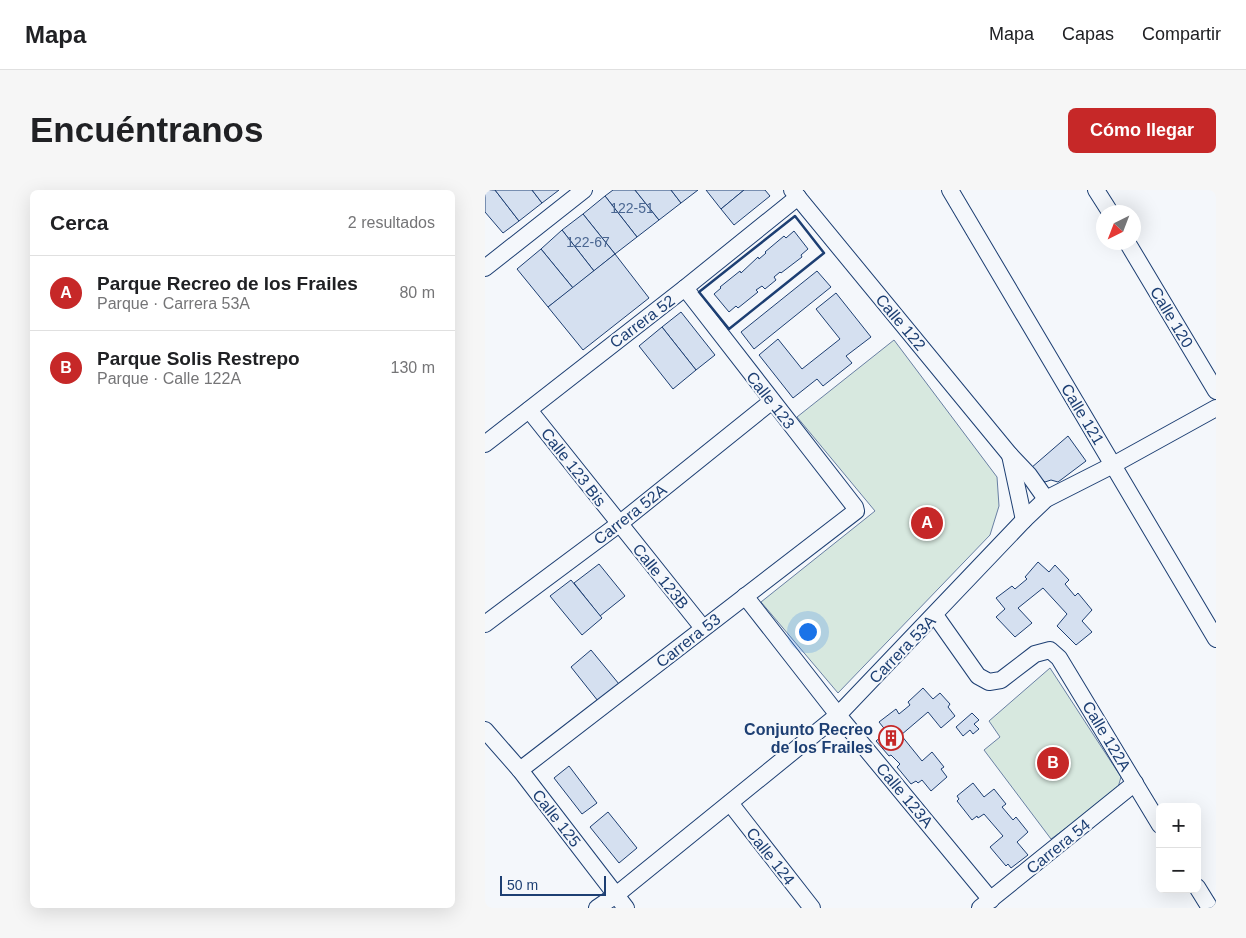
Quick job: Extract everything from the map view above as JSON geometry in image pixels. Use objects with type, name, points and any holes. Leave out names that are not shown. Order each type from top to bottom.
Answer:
[{"type":"street","points":[[485,268],[584,190]]},
{"type":"street","name":"Calle 121","points":[[950,190],[1216,639]]},
{"type":"street","points":[[1096,190],[1105,205]]},
{"type":"street","name":"Carrera 52","points":[[485,444],[685,288],[795,194]]},
{"type":"street","name":"Calle 122","points":[[795,194],[1010,455],[1029,475],[1046,499]]},
{"type":"street","name":"Calle 120","points":[[1132,250],[1216,391]]},
{"type":"street","name":"Calle 123","points":[[685,288],[855,507],[856,511]]},
{"type":"street","name":"Carrera 52A","points":[[485,624],[619,524],[772,401]]},
{"type":"street","name":"Carrera 53A","points":[[597,908],[616,895],[838,715],[1046,499],[1113,465],[1216,408]]},
{"type":"street","name":"Calle 123 Bis","points":[[529,410],[619,524]]},
{"type":"street","name":"Calle 122","points":[[1010,455],[1024,520]]},
{"type":"street","name":"Carrera 53","points":[[520,770],[856,511]]},
{"type":"street","name":"Calle 123B","points":[[619,524],[703,628]]},
{"type":"street","name":"Calle 123A","points":[[745,596],[986,904]]},
{"type":"street","name":"Calle 122A","points":[[935,614],[978,676],[989,682],[1001,680],[1035,654],[1050,650],[1059,658],[1156,818]]},
{"type":"street","name":"Calle 125","points":[[485,730],[520,770],[626,908]]},
{"type":"street","name":"Carrera 54","points":[[986,904],[1135,783]]},
{"type":"street","name":"Calle 124","points":[[730,803],[812,908]]},
{"type":"street","points":[[1201,893],[1210,908]]},
{"type":"shaded area","points":[[894,340],[997,477],[999,506],[990,535],[838,693],[761,602],[875,511],[797,417]]},
{"type":"shaded area","points":[[1050,668],[1121,777],[1117,791],[1051,839],[984,750],[1000,737],[989,721]]},
{"type":"building","points":[[485,190],[495,190],[519,221],[503,233],[485,212]]},
{"type":"building","points":[[495,190],[532,190],[542,203],[519,221]]},
{"type":"building","points":[[532,190],[559,190],[542,203]]},
{"type":"building","points":[[613,190],[635,190],[659,220],[637,237],[605,196]]},
{"type":"building","points":[[635,190],[671,190],[681,203],[659,220]]},
{"type":"building","points":[[671,190],[698,190],[681,203]]},
{"type":"building","points":[[706,190],[744,190],[721,209]]},
{"type":"building","points":[[744,190],[765,190],[770,196],[734,225],[721,209]]},
{"type":"building","points":[[605,196],[637,237],[615,254],[583,214]]},
{"type":"building","points":[[583,214],[615,254],[594,271],[562,230]]},
{"type":"building","points":[[562,230],[594,271],[573,288],[541,249]]},
{"type":"building","points":[[794,231],[808,249],[801,255],[802,257],[774,277],[776,280],[765,289],[762,286],[756,290],[758,292],[738,308],[736,306],[729,312],[714,294],[758,257],[759,259],[784,236],[786,238]]},
{"type":"building","points":[[541,249],[573,288],[548,307],[517,269]]},
{"type":"building","points":[[615,254],[649,298],[583,350],[548,307]]},
{"type":"building","points":[[817,271],[831,287],[754,349],[741,332]]},
{"type":"building","points":[[836,293],[871,337],[846,356],[852,363],[823,386],[817,379],[793,398],[759,355],[778,339],[802,369],[840,339],[816,309]]},
{"type":"building","points":[[681,312],[715,355],[696,370],[662,327]]},
{"type":"building","points":[[662,327],[696,370],[673,389],[639,346]]},
{"type":"building","points":[[1068,436],[1086,461],[1058,482],[1051,480],[1045,482],[1031,468]]},
{"type":"building","points":[[1038,562],[1049,572],[1055,565],[1069,580],[1065,584],[1075,596],[1078,593],[1092,610],[1082,621],[1092,632],[1076,645],[1057,626],[1067,614],[1043,588],[1018,608],[1032,623],[1015,637],[996,617],[1005,609],[996,598],[1012,586],[1015,589],[1027,579],[1025,577]]},
{"type":"building","points":[[599,564],[625,596],[600,616],[574,583]]},
{"type":"building","points":[[571,580],[602,618],[582,635],[550,596]]},
{"type":"building","points":[[591,650],[619,684],[598,701],[571,667]]},
{"type":"building","name":"Conjunto Recreo de los Frailes","points":[[923,688],[933,699],[940,693],[950,704],[948,707],[955,716],[941,728],[928,712],[901,735],[922,761],[932,752],[944,767],[941,769],[947,777],[931,791],[922,780],[911,784],[897,767],[900,764],[891,755],[889,756],[876,741],[887,732],[879,722],[896,709],[899,714],[910,705],[908,702]]},
{"type":"building","points":[[972,713],[979,720],[974,724],[979,729],[973,734],[970,730],[963,736],[956,727]]},
{"type":"building","points":[[569,766],[597,803],[582,814],[554,778]]},
{"type":"building","points":[[973,783],[984,797],[994,789],[1006,804],[1002,807],[1013,820],[1016,817],[1028,832],[1017,842],[1028,855],[1011,868],[1008,864],[1006,866],[990,847],[1003,836],[984,814],[972,820],[957,801],[959,799],[957,796]]},
{"type":"building","points":[[608,812],[637,848],[619,863],[590,827]]},
{"type":"wall","points":[[795,216],[824,253],[729,329],[699,292],[795,216]]},
{"type":"place","name":"Parque Recreo de los Frailes","points":[[927,523]]},
{"type":"place","name":"Conjunto Recreo de los Frailes","points":[[891,738]]},
{"type":"place","name":"Parque Solis Restrepo","points":[[1053,763]]}]
